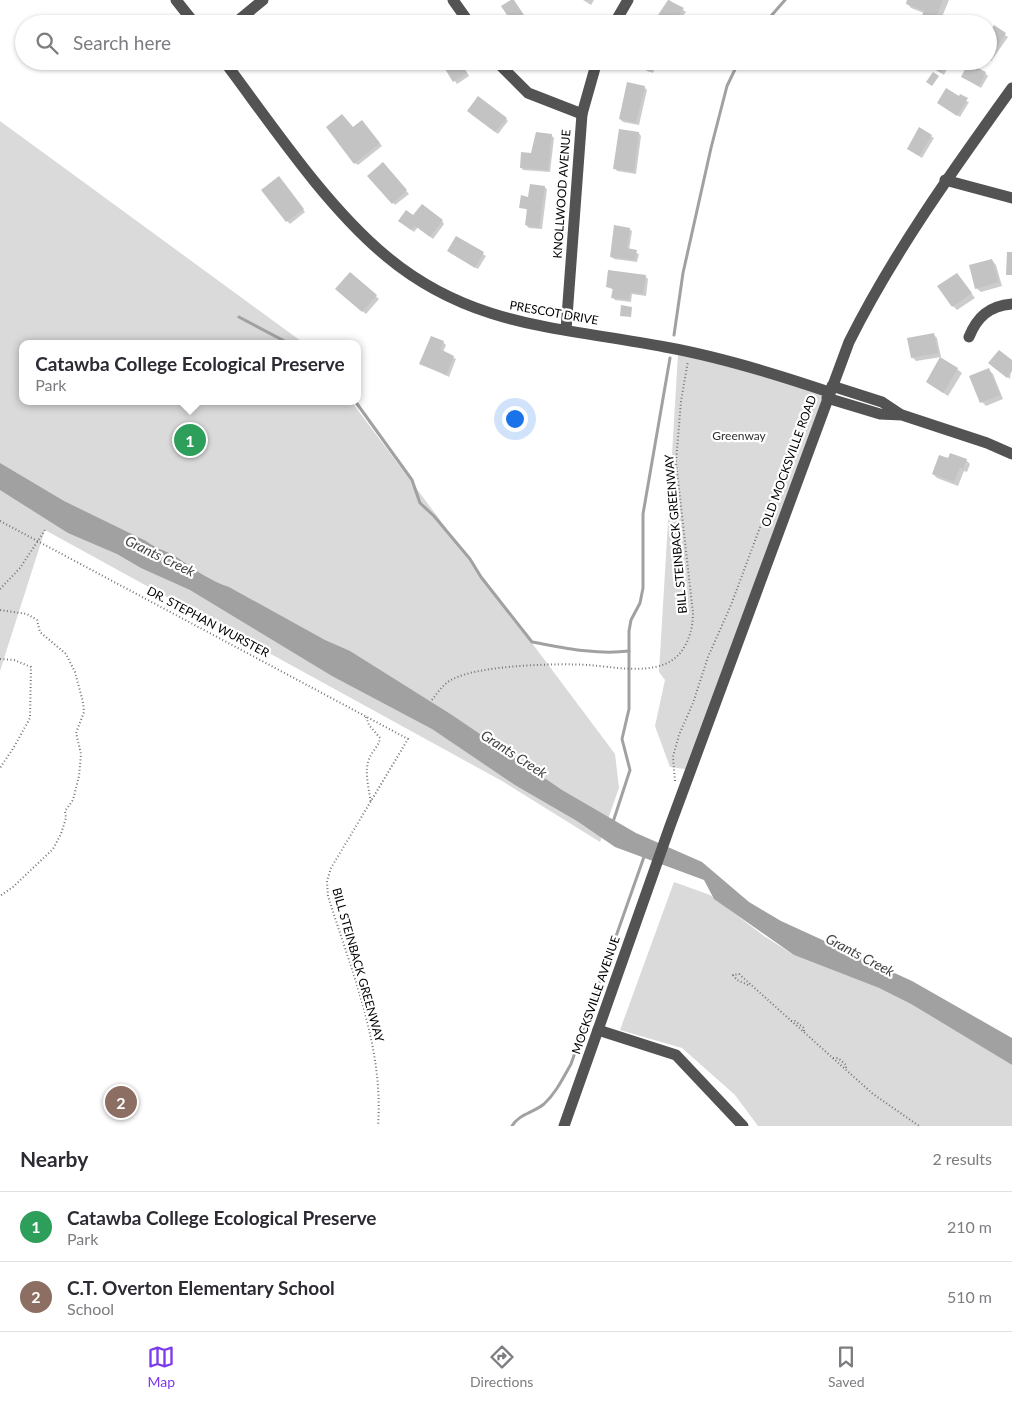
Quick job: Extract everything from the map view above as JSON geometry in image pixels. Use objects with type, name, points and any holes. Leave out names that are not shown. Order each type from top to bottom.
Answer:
[{"type":"street","points":[[176,0],[188,15]]},
{"type":"street","points":[[245,15],[263,0]]},
{"type":"street","points":[[453,0],[464,15]]},
{"type":"street","points":[[619,15],[628,0]]},
{"type":"street","name":"PRESCOT DRIVE","points":[[231,70],[347,219],[387,257],[437,290],[486,313],[524,324],[690,352],[813,387],[880,414],[902,415],[987,443],[1012,454]]},
{"type":"street","points":[[505,70],[528,93],[542,101],[582,114]]},
{"type":"street","name":"KNOLLWOOD AVENUE","points":[[566,330],[582,114],[594,70]]},
{"type":"street","name":"OLD MOCKSVILLE ROAD","points":[[653,874],[849,342],[869,304],[945,180],[1012,88]]},
{"type":"street","points":[[945,180],[1012,198]]},
{"type":"street","points":[[969,337],[974,324],[982,314],[1012,304]]},
{"type":"street","name":"MOCKSVILLE AVENUE","points":[[564,1126],[653,874]]},
{"type":"street","points":[[598,1030],[676,1055],[743,1126]]},
{"type":"path","name":"BILL STEINBACK GREENWAY","points":[[432,700],[448,682],[478,670],[578,664],[646,667],[661,665],[673,660],[685,645],[692,629],[692,598],[676,462],[681,401],[689,358]]},
{"type":"path","points":[[678,802],[673,757],[678,734],[693,703],[708,657],[738,587],[813,387]]},
{"type":"path","name":"DR. STEPHAN WURSTER","points":[[0,520],[37,542],[408,739]]},
{"type":"path","points":[[0,589],[20,568],[45,530]]},
{"type":"path","points":[[0,610],[27,614],[37,620],[40,632],[66,654],[75,672],[84,712],[76,733],[81,754],[79,776],[72,800],[65,811],[66,818],[61,834],[53,849],[13,887],[0,896]]},
{"type":"path","points":[[0,659],[14,660],[31,668],[30,718],[0,768]]},
{"type":"path","points":[[366,717],[369,725],[380,738],[380,743],[370,756],[367,764],[371,803]]},
{"type":"path","name":"BILL STEINBACK GREENWAY","points":[[378,1126],[379,1080],[374,1053],[365,1014],[327,888],[331,868],[408,739]]},
{"type":"path","points":[[748,985],[737,980],[733,975],[739,974],[748,985],[873,1094],[919,1126]]},
{"type":"green space","points":[[0,121],[300,340],[19,340],[19,405],[354,405],[615,754],[619,788],[600,842],[502,781],[45,530],[0,671]]},
{"type":"green space","name":"Greenway","points":[[678,354],[711,361],[825,394],[685,769],[670,767],[655,726],[665,680],[659,672]]},
{"type":"green space","points":[[674,882],[710,895],[764,936],[794,955],[879,988],[911,1004],[1012,1065],[1012,1126],[758,1126],[735,1095],[682,1048],[620,1030]]},
{"type":"water","name":"Grants Creek","points":[[0,463],[64,501],[146,541],[209,578],[325,640],[350,651],[452,715],[562,790],[636,833],[702,862],[749,902],[781,921],[912,981],[1012,1038],[1012,1065],[911,1004],[879,988],[794,955],[714,899],[704,880],[615,847],[577,821],[515,785],[432,729],[332,676],[190,590],[141,568],[117,554],[68,533],[0,490]]},
{"type":"building","points":[[514,0],[524,15],[507,15],[501,6]]},
{"type":"building","points":[[668,0],[684,8],[679,15],[658,15]]},
{"type":"building","points":[[907,0],[943,0],[937,15],[922,15],[924,11],[906,4]]},
{"type":"building","points":[[997,27],[1006,33],[997,46]]},
{"type":"building","points":[[446,70],[465,70],[467,73],[453,82]]},
{"type":"building","points":[[964,70],[982,70],[986,72],[979,86],[961,77]]},
{"type":"building","points":[[933,72],[939,76],[932,86],[926,82]]},
{"type":"building","points":[[627,82],[645,86],[636,123],[619,119]]},
{"type":"building","points":[[946,88],[959,96],[960,94],[968,98],[957,116],[937,103]]},
{"type":"building","points":[[478,96],[507,118],[495,132],[467,111]]},
{"type":"building","points":[[342,114],[353,127],[362,120],[380,143],[354,164],[326,127]]},
{"type":"building","points":[[919,127],[932,135],[919,156],[907,149]]},
{"type":"building","points":[[619,129],[639,132],[634,172],[613,169]]},
{"type":"building","points":[[536,132],[552,134],[548,170],[520,168],[521,152],[531,153]]},
{"type":"building","points":[[383,162],[407,190],[392,204],[367,176]]},
{"type":"building","points":[[279,176],[304,209],[286,222],[261,190]]},
{"type":"building","points":[[530,184],[545,186],[539,228],[525,225],[527,209],[519,208],[521,195],[528,197]]},
{"type":"building","points":[[422,204],[443,220],[430,237],[415,226],[411,230],[398,221],[406,210],[413,215]]},
{"type":"building","points":[[614,225],[630,228],[627,248],[637,250],[635,260],[610,257]]},
{"type":"building","points":[[456,236],[484,252],[475,268],[447,251]]},
{"type":"building","points":[[1007,252],[1012,252],[1012,275],[1006,275]]},
{"type":"building","points":[[992,259],[999,282],[975,289],[969,265]]},
{"type":"building","points":[[608,270],[646,275],[643,294],[630,292],[629,300],[611,298],[613,288],[606,287]]},
{"type":"building","points":[[350,272],[377,295],[362,312],[335,289]]},
{"type":"building","points":[[957,273],[972,293],[952,307],[937,286]]},
{"type":"building","points":[[621,305],[632,307],[631,317],[620,316]]},
{"type":"building","points":[[934,333],[938,353],[911,358],[907,338]]},
{"type":"building","points":[[431,336],[444,341],[440,349],[454,356],[446,375],[419,364]]},
{"type":"building","points":[[999,350],[1012,360],[1012,371],[1007,378],[988,363]]},
{"type":"building","points":[[940,357],[958,368],[943,393],[926,382]]},
{"type":"building","points":[[989,368],[1000,395],[980,403],[969,376]]},
{"type":"building","points":[[950,453],[967,459],[963,469],[960,467],[954,482],[932,474],[939,455],[948,458]]},
{"type":"waterway","points":[[772,15],[785,0]]},
{"type":"waterway","points":[[674,335],[683,273],[711,148],[727,86],[735,70]]},
{"type":"waterway","points":[[239,317],[282,340]]},
{"type":"waterway","points":[[613,822],[630,770],[622,739],[629,709],[629,631],[631,620],[640,603],[643,588],[643,514],[670,358]]},
{"type":"waterway","points":[[358,405],[412,480],[420,503],[434,516],[470,559],[481,577],[532,642],[568,649],[605,652],[629,651]]},
{"type":"waterway","points":[[512,1126],[522,1116],[540,1107],[548,1100],[571,1064],[645,854]]},
{"type":"place","name":"Catawba College Ecological Preserve","points":[[190,440]]},
{"type":"place","name":"C.T. Overton Elementary School","points":[[121,1102]]}]
